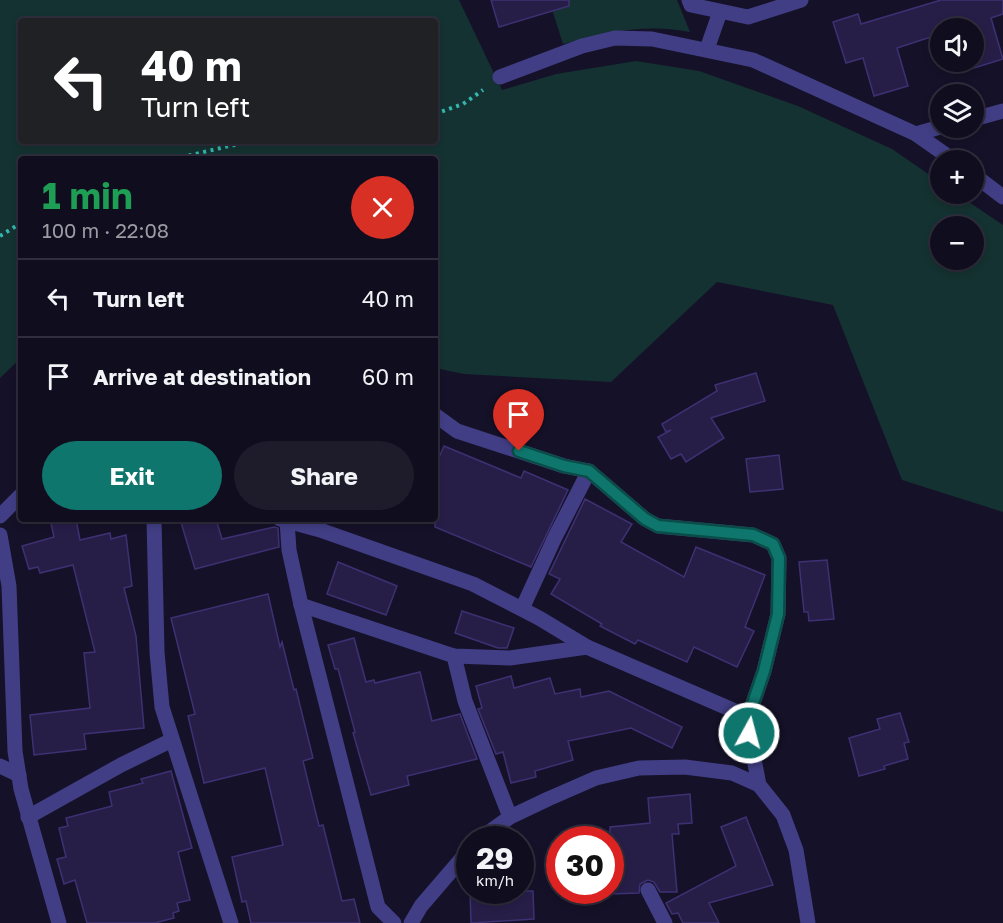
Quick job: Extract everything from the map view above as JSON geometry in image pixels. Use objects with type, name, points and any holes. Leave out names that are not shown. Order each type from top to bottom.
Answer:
[{"type":"street","points":[[689,0],[691,5],[748,17],[801,0]]},
{"type":"street","points":[[707,49],[720,12]]},
{"type":"street","points":[[500,77],[582,46],[615,38],[652,39],[753,60],[916,134],[939,150]]},
{"type":"street","points":[[984,116],[1003,111]]},
{"type":"street","points":[[916,134],[930,130]]},
{"type":"street","points":[[984,182],[1003,196]]},
{"type":"street","points":[[438,417],[457,431],[564,466],[589,471],[645,519],[658,526],[753,535],[773,544],[779,558],[778,614],[764,671],[752,706],[749,733],[759,785]]},
{"type":"street","points":[[522,609],[589,471]]},
{"type":"street","points":[[0,516],[18,498]]},
{"type":"street","points":[[154,522],[157,652],[162,707],[231,923]]},
{"type":"street","points":[[284,522],[301,605],[378,907],[394,923]]},
{"type":"street","points":[[290,522],[404,558],[473,584],[522,609],[586,647],[751,718]]},
{"type":"street","points":[[0,535],[9,586],[15,741],[19,775],[28,817],[59,923]]},
{"type":"street","points":[[301,605],[454,656],[510,658],[586,647]]},
{"type":"street","points":[[454,656],[465,701],[510,817]]},
{"type":"street","points":[[28,817],[101,775],[172,740]]},
{"type":"street","points":[[0,766],[19,775]]},
{"type":"street","points":[[497,826],[510,817],[596,778],[639,768],[685,767],[732,772],[759,785],[783,815],[796,850],[808,923]]},
{"type":"street","points":[[411,923],[421,906],[456,865]]},
{"type":"street","points":[[648,890],[665,923]]},
{"type":"path","points":[[438,113],[463,104],[500,77]]},
{"type":"path","points":[[187,156],[241,144]]},
{"type":"path","points":[[0,236],[18,225]]},
{"type":"green space","points":[[0,0],[459,0],[502,90],[556,74],[636,61],[699,71],[798,106],[892,149],[930,175],[930,204],[972,204],[1003,225],[1003,512],[902,480],[833,305],[717,282],[611,382],[464,374],[438,369],[438,156],[18,156],[18,361],[0,378]]},
{"type":"green space","points":[[549,0],[677,0],[690,32],[672,29],[625,30],[563,44]]},
{"type":"building","points":[[491,0],[569,0],[569,6],[499,27]]},
{"type":"building","points":[[941,0],[1003,0],[1003,14],[991,18],[1003,59],[984,65],[984,18],[930,18],[930,37],[897,48],[908,86],[874,96],[863,58],[846,63],[833,22],[858,14],[861,24]]},
{"type":"building","points":[[756,373],[765,401],[711,418],[724,438],[686,462],[681,454],[671,459],[658,437],[671,430],[666,432],[662,424],[717,391],[715,385]]},
{"type":"building","points":[[444,446],[521,478],[524,471],[568,490],[531,567],[435,527],[435,522],[438,522],[438,460]]},
{"type":"building","points":[[779,455],[783,489],[750,492],[746,459]]},
{"type":"building","points":[[585,499],[632,524],[621,542],[684,577],[696,547],[765,575],[745,627],[754,631],[737,667],[694,647],[687,662],[638,640],[635,644],[600,626],[602,624],[551,594],[560,579],[549,574]]},
{"type":"building","points":[[51,522],[77,522],[80,540],[110,533],[111,539],[126,535],[132,586],[124,588],[136,636],[144,728],[84,734],[86,749],[34,755],[30,715],[90,708],[84,653],[95,652],[73,565],[40,573],[38,567],[29,569],[22,546],[54,537]]},
{"type":"building","points":[[181,522],[217,522],[222,539],[278,528],[279,547],[195,569]]},
{"type":"building","points":[[827,560],[834,619],[809,621],[808,612],[804,612],[799,562]]},
{"type":"building","points":[[338,562],[397,586],[386,615],[327,594]]},
{"type":"building","points":[[268,594],[280,647],[282,642],[313,758],[303,761],[319,826],[323,825],[342,901],[354,899],[360,923],[251,923],[246,901],[242,902],[232,857],[283,845],[265,768],[204,783],[188,716],[195,714],[171,618]]},
{"type":"building","points":[[462,611],[514,628],[507,648],[498,648],[455,633]]},
{"type":"building","points":[[354,638],[366,682],[374,680],[375,683],[420,672],[432,721],[460,714],[477,759],[407,776],[409,785],[371,795],[338,669],[335,669],[328,645]]},
{"type":"building","points":[[511,676],[514,688],[550,678],[555,694],[580,689],[581,697],[609,691],[682,727],[672,748],[631,728],[568,741],[573,760],[535,771],[536,777],[511,783],[503,752],[496,754],[478,709],[482,708],[476,686]]},
{"type":"building","points":[[900,713],[909,742],[904,743],[908,759],[884,766],[885,769],[859,776],[849,738],[880,729],[877,719]]},
{"type":"building","points":[[171,771],[192,848],[178,852],[190,900],[177,903],[179,911],[173,913],[174,918],[155,923],[87,923],[75,880],[64,884],[57,859],[66,857],[59,828],[68,826],[66,818],[112,806],[109,792],[143,783],[141,779]]},
{"type":"building","points":[[690,794],[692,823],[678,824],[679,834],[672,834],[677,892],[660,892],[654,882],[648,880],[640,884],[639,893],[624,894],[624,826],[620,826],[650,823],[648,798]]},
{"type":"building","points":[[746,817],[773,885],[709,903],[719,923],[683,923],[678,913],[672,914],[666,903],[736,866],[721,827]]},
{"type":"building","points":[[470,904],[533,904],[534,919],[471,923]]},
{"type":"route","points":[[519,451],[564,466],[589,471],[645,519],[658,526],[753,535],[773,544],[779,558],[778,614],[764,671],[752,706],[749,733]]}]
